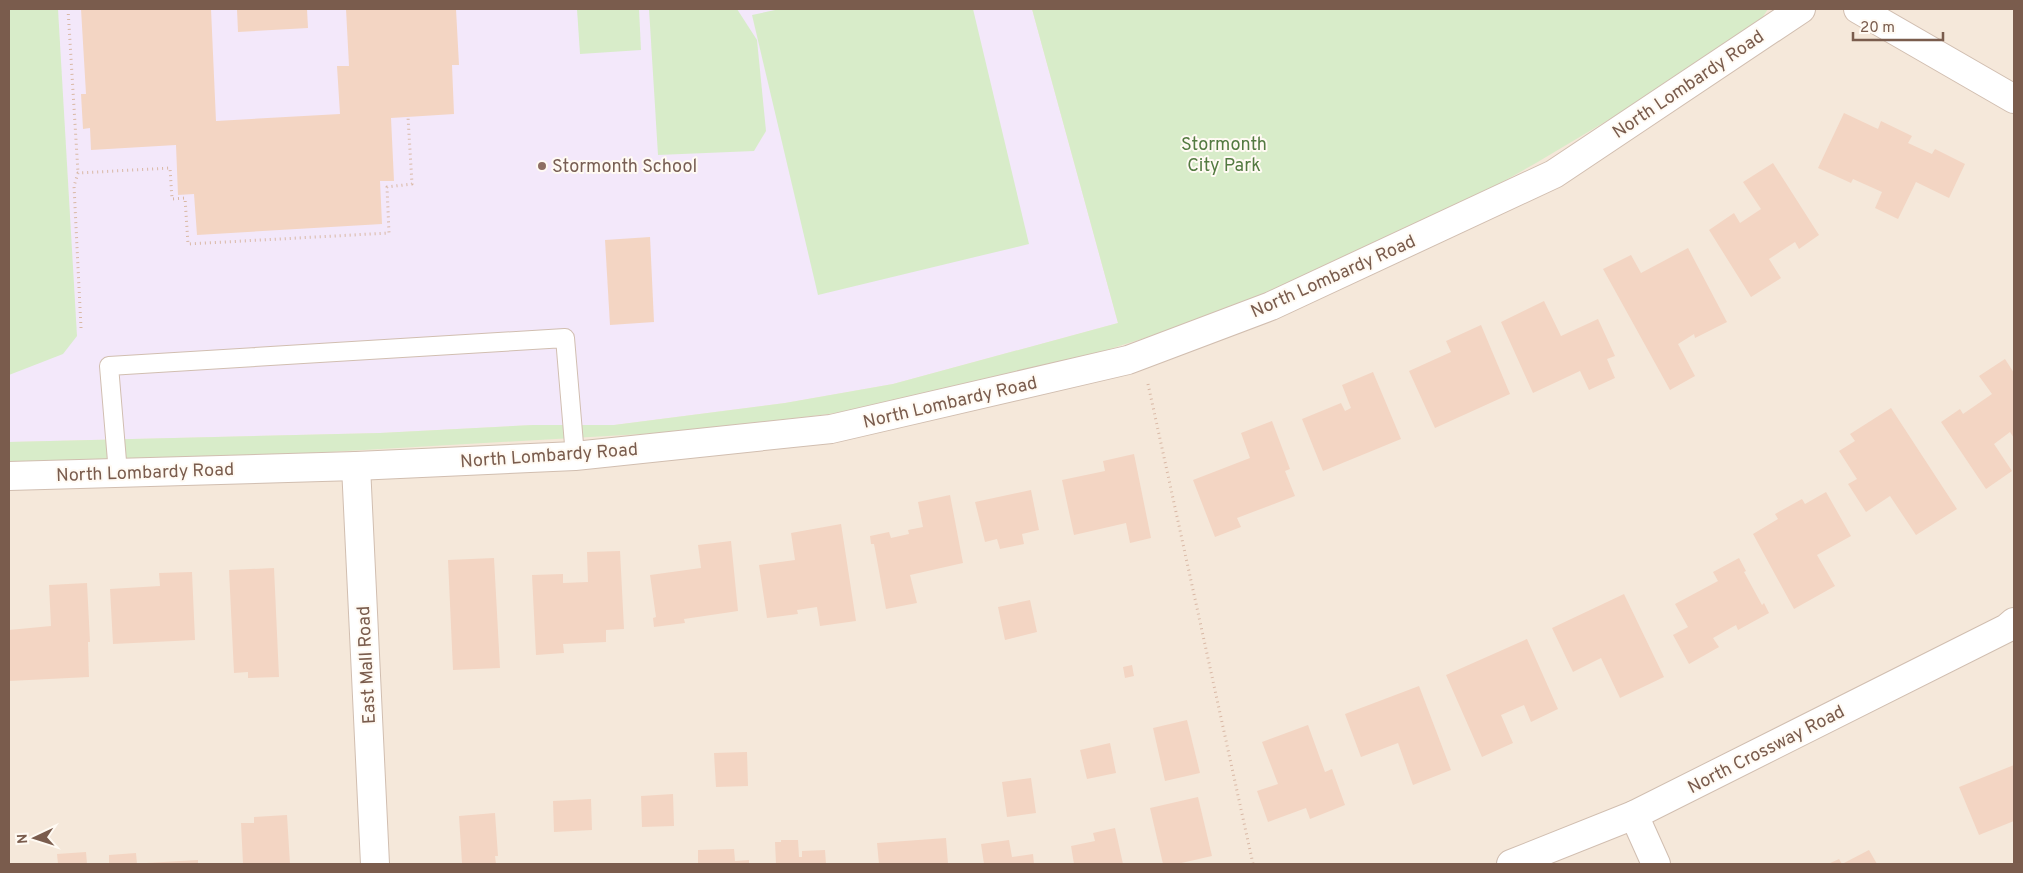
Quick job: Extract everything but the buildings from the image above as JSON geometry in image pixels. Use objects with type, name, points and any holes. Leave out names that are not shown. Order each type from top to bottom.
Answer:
[{"type":"street","name":"North Lombardy Road","points":[[9,476],[356,466],[575,456],[831,429],[1128,360],[1271,306],[1554,174],[1801,9]]},
{"type":"street","points":[[1858,9],[2014,99]]},
{"type":"street","name":"East Mall Road","points":[[356,466],[375,864]]},
{"type":"street","name":"North Crossway Road","points":[[1511,864],[1634,815],[1989,637],[2014,622]]},
{"type":"street","points":[[1634,815],[1656,864]]},
{"type":"lane","points":[[118,472],[109,366],[565,338],[575,456]]},
{"type":"path","points":[[68,9],[78,173],[74,186],[81,328]]},
{"type":"path","points":[[78,173],[170,168],[172,199],[185,198],[188,244],[389,233],[387,187],[412,184],[408,117]]},
{"type":"path","points":[[1141,355],[1253,864]]},
{"type":"shaded area","points":[[9,9],[2014,9],[2014,864],[9,864]]},
{"type":"shaded area","name":"Stormonth School","points":[[9,9],[1032,9],[1118,323],[893,384],[785,403],[614,425],[533,425],[380,433],[9,442]]},
{"type":"green space","points":[[9,9],[58,9],[77,336],[63,354],[9,375]]},
{"type":"green space","points":[[577,9],[639,9],[641,50],[580,54]]},
{"type":"green space","points":[[649,9],[737,9],[757,40],[766,131],[754,151],[658,155]]},
{"type":"green space","points":[[780,9],[973,9],[1029,244],[818,295],[752,15]]},
{"type":"green space","name":"Stormonth City Park","points":[[1032,9],[1768,9],[1762,18],[1662,88],[1490,189],[1289,286],[1170,330],[1094,354],[887,404],[829,414],[677,432],[312,453],[9,466],[9,442],[380,433],[533,425],[614,425],[785,403],[893,384],[1118,323]]},
{"type":"place","name":"Stormonth School","points":[[542,166]]}]
